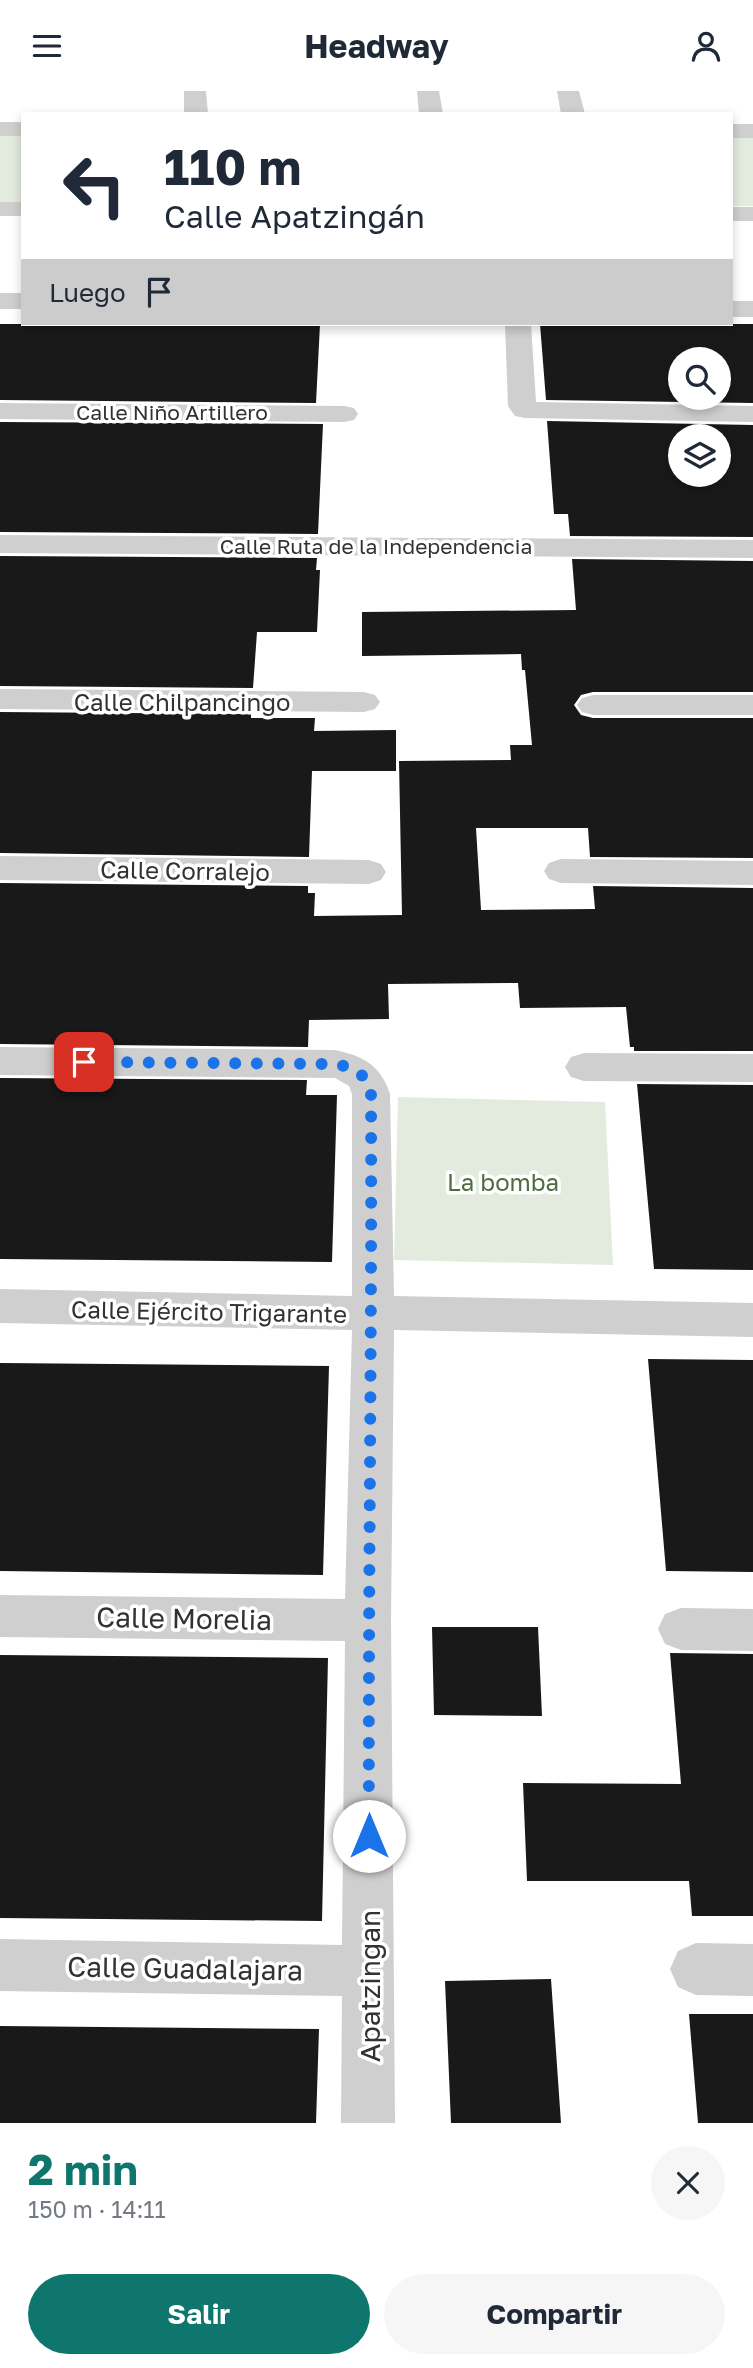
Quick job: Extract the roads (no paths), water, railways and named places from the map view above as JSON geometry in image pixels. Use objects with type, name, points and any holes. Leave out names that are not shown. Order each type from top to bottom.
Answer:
[{"type":"street","points":[[195,91],[196,112]]},
{"type":"street","points":[[428,91],[431,112]]},
{"type":"street","points":[[568,91],[573,112]]},
{"type":"street","points":[[0,129],[21,129]]},
{"type":"street","points":[[733,131],[753,131]]},
{"type":"street","points":[[0,209],[21,209]]},
{"type":"street","points":[[733,214],[753,214]]},
{"type":"street","points":[[0,301],[21,302]]},
{"type":"street","points":[[733,309],[753,309]]},
{"type":"street","points":[[518,326],[522,406],[525,410],[753,414]]},
{"type":"street","name":"Calle Niño Artillero","points":[[0,411],[344,414]]},
{"type":"street","name":"Calle Ruta de la Independencia","points":[[0,544],[753,549]]},
{"type":"street","name":"Calle Chilpancingo","points":[[0,699],[364,702]]},
{"type":"street","points":[[593,705],[753,705]]},
{"type":"street","name":"Calle Corralejo","points":[[0,868],[369,872]]},
{"type":"street","points":[[561,871],[753,873]]},
{"type":"street","name":"Apatzingan","points":[[0,1061],[335,1064],[351,1067],[368,1081],[371,1094],[373,1314],[368,1620],[368,2123]]},
{"type":"street","points":[[584,1067],[753,1068]]},
{"type":"street","name":"Calle Ejército Trigarante","points":[[0,1306],[753,1319]]},
{"type":"street","name":"Calle Morelia","points":[[0,1616],[368,1620]]},
{"type":"street","points":[[681,1629],[753,1630]]},
{"type":"street","name":"Calle Guadalajara","points":[[0,1965],[370,1971]]},
{"type":"street","points":[[696,1969],[753,1970]]},
{"type":"park label","name":"La bomba","points":[[503,1181]]}]
